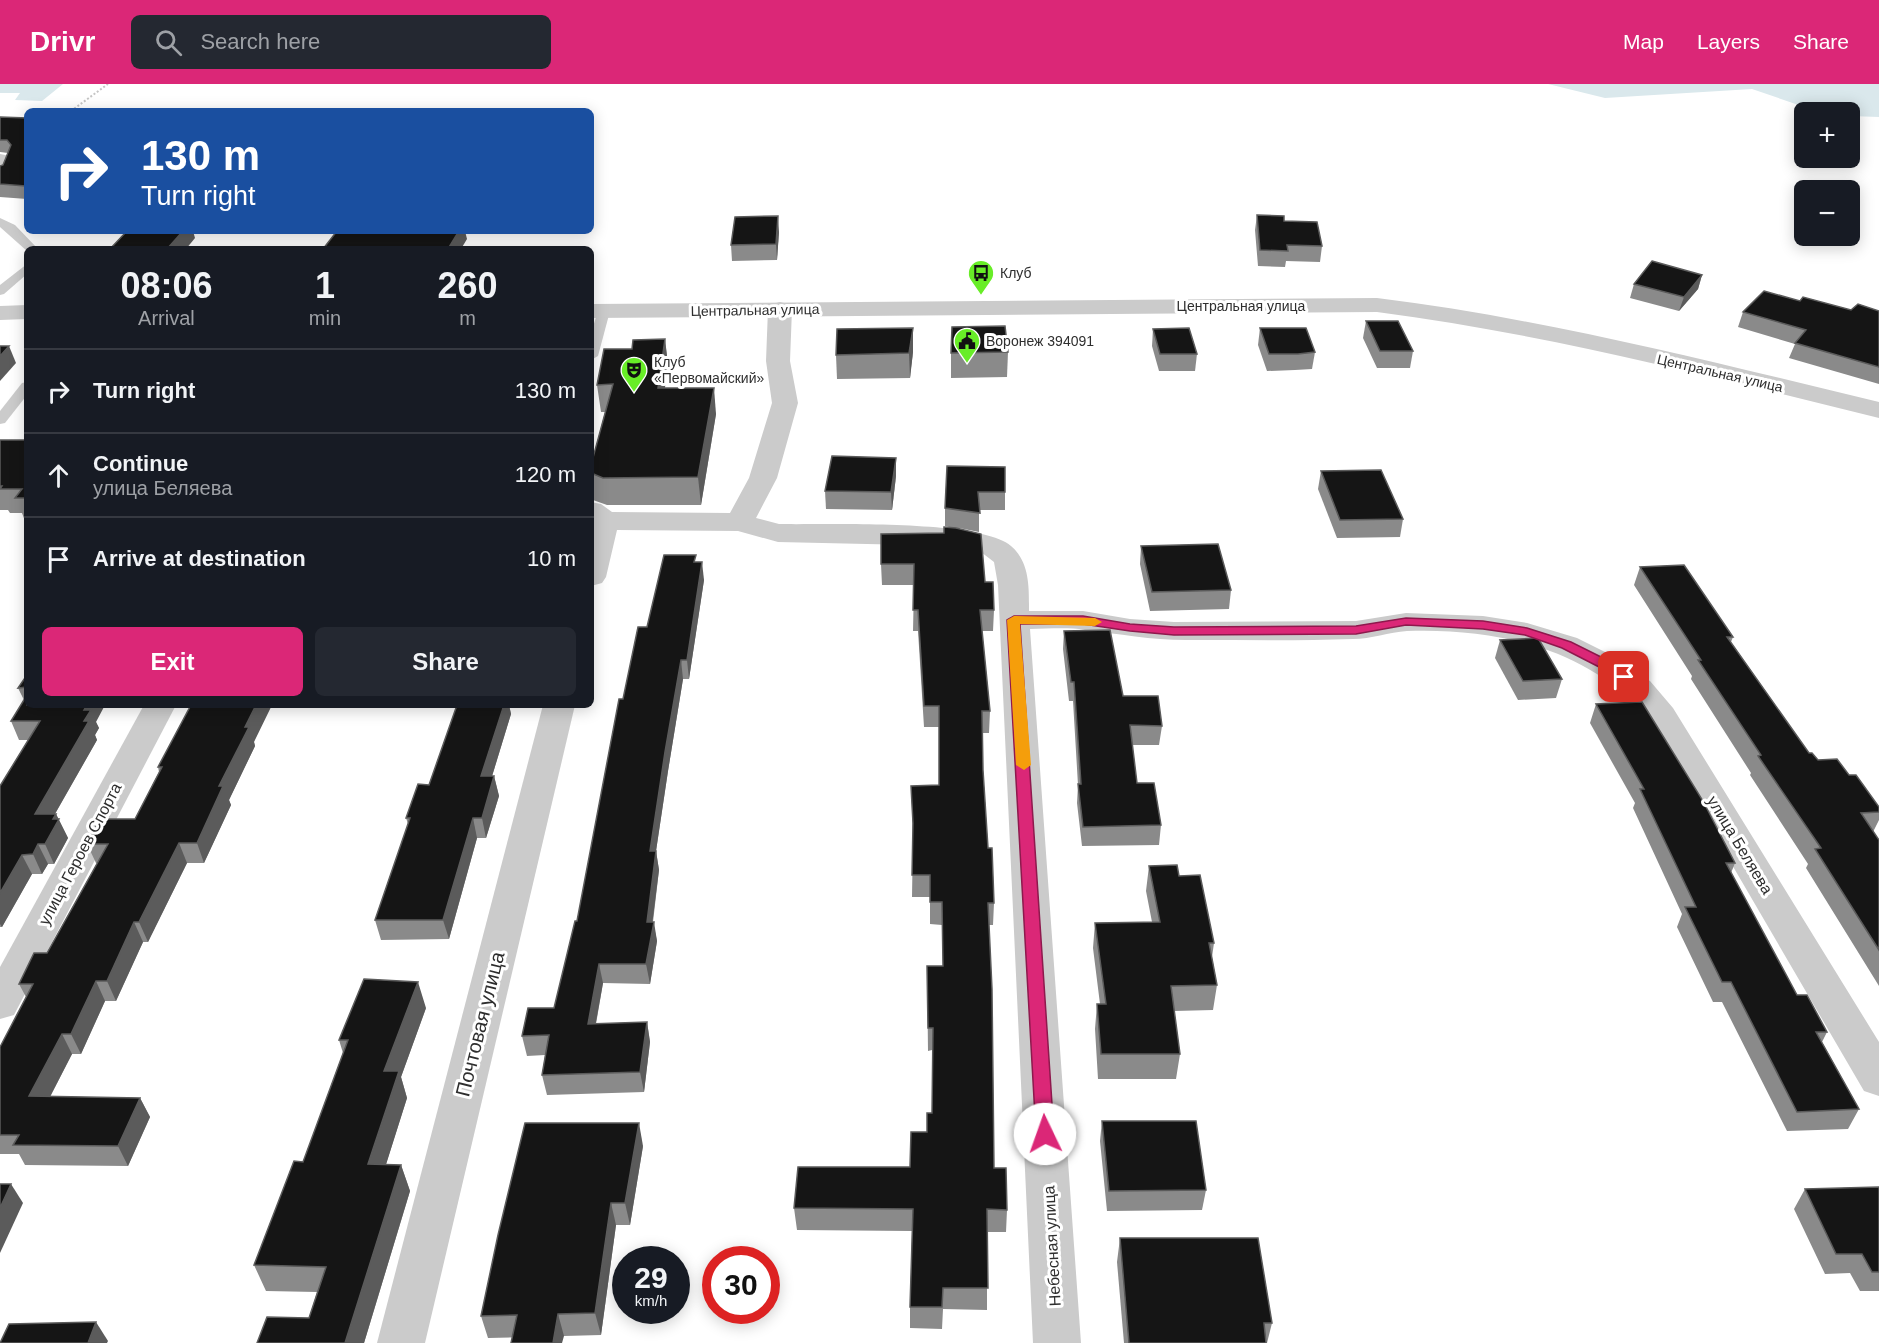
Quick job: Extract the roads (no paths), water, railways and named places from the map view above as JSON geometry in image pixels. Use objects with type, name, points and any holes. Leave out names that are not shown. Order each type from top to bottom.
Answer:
[{"type":"street","name":"Центральная улица","points":[[597,311],[1377,305],[1441,312],[1510,324],[1879,410]]},
{"type":"street","points":[[594,550],[598,515],[740,522],[764,478],[785,403],[778,361],[780,309]]},
{"type":"street","points":[[0,313],[24,312]]},
{"type":"street","name":"Небесная улица","points":[[740,522],[778,533],[956,537],[994,547],[1007,556],[1013,570],[1014,620],[1057,1343]]},
{"type":"street","name":"улица Беляева","points":[[1014,620],[1083,620],[1130,628],[1174,631],[1356,630],[1406,621],[1483,625],[1527,632],[1566,645],[1608,666],[1639,688],[1657,708],[1879,1079]]},
{"type":"street","name":"улица Героев Спорта","points":[[0,1004],[158,708]]},
{"type":"street","name":"Почтовая улица","points":[[401,1343],[558,708]]},
{"type":"lane","points":[[0,222],[11,228],[29,246]]},
{"type":"lane","points":[[0,291],[24,271]]},
{"type":"lane","points":[[594,334],[597,311]]},
{"type":"lane","points":[[0,420],[24,390]]},
{"type":"place","name":"Клуб","points":[[981,296]]},
{"type":"place","name":"Воронеж 394091","points":[[967,364]]},
{"type":"place","name":"Клуб «Первомайский»","points":[[634,393]]}]
